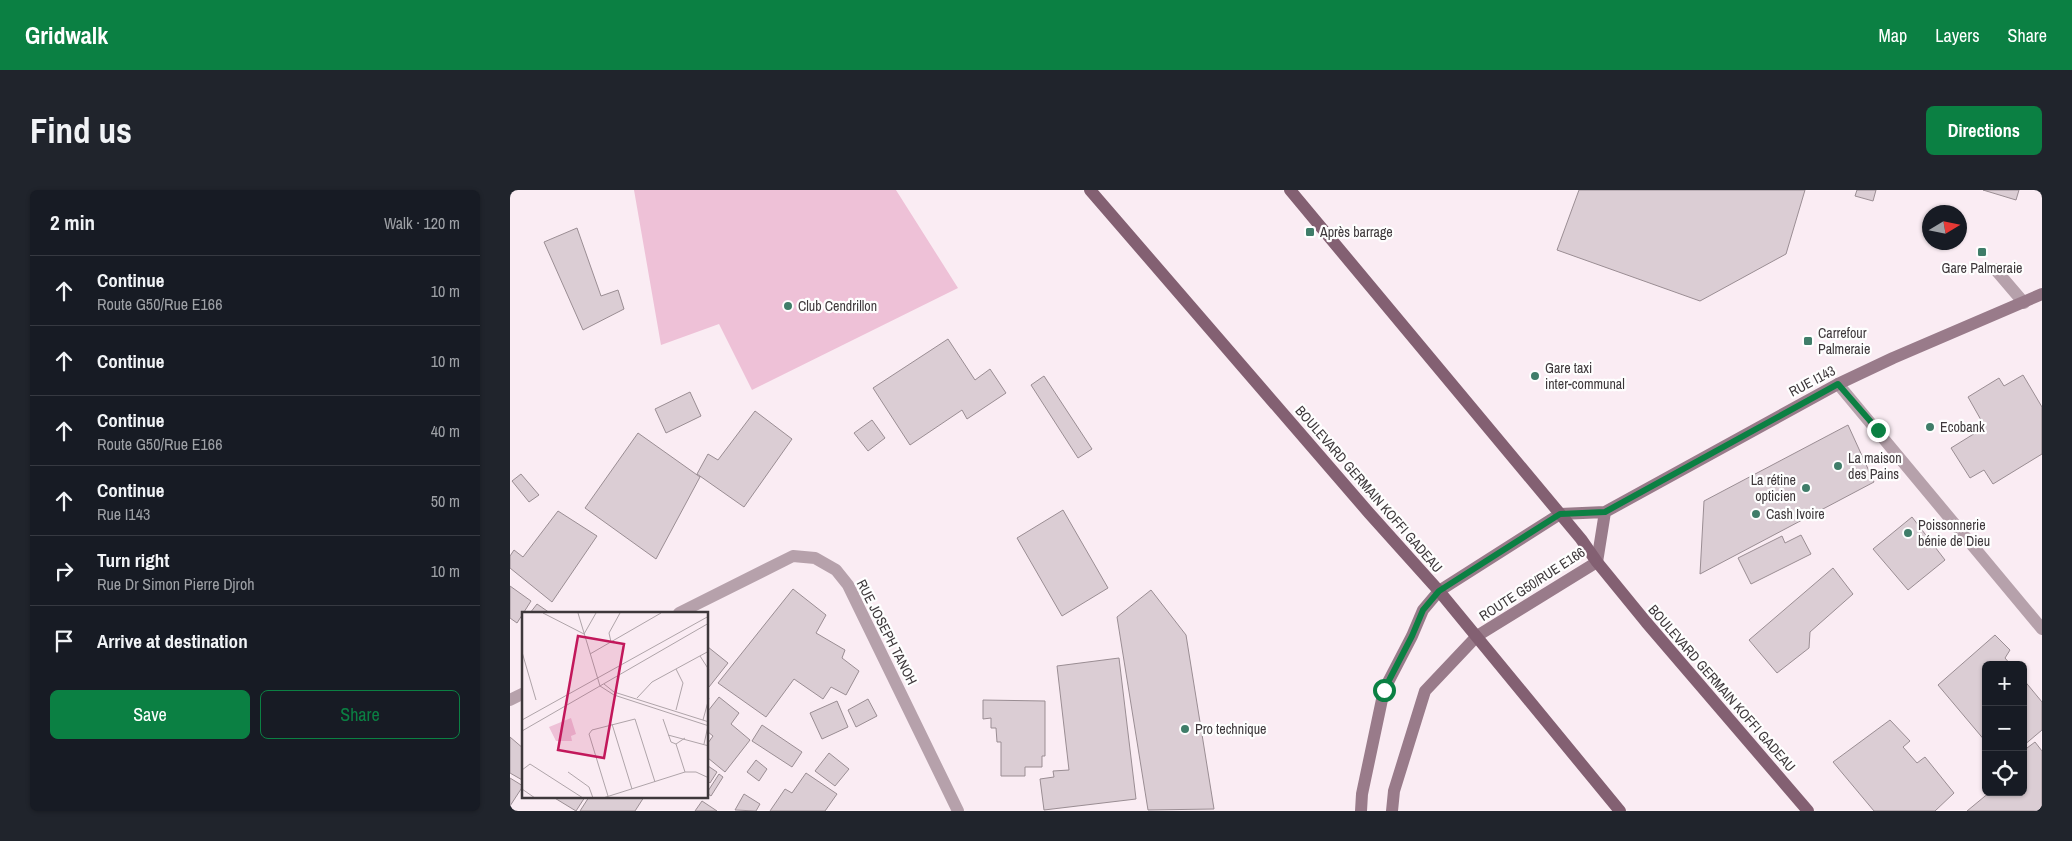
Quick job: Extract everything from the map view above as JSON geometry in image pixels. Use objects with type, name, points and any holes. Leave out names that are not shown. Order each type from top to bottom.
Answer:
[{"type":"main road","name":"BOULEVARD GERMAIN KOFFI GADEAU","points":[[1090,190],[1369,514],[1439,591],[1620,811]]},
{"type":"main road","name":"BOULEVARD GERMAIN KOFFI GADEAU","points":[[1290,190],[1581,538],[1597,562],[1808,811]]},
{"type":"main road","name":"RUE I143","points":[[1605,512],[1838,384],[1893,358],[2042,294]]},
{"type":"main road","points":[[1360,811],[1384,690],[1412,636],[1423,610],[1439,591],[1560,514],[1605,512]]},
{"type":"main road","name":"ROUTE G50/RUE E166","points":[[1392,811],[1394,791],[1425,691],[1477,636],[1597,562],[1605,512]]},
{"type":"street","points":[[1995,269],[2024,303]]},
{"type":"street","points":[[1838,384],[2042,629]]},
{"type":"street","name":"RUE JOSEPH TANOH","points":[[683,612],[793,556],[815,558],[836,570],[848,585],[958,811]]},
{"type":"street","points":[[510,700],[522,694]]},
{"type":"shaded area","name":"Club Cendrillon","points":[[634,190],[896,190],[958,288],[752,390],[719,324],[661,345]]},
{"type":"building","points":[[1579,190],[1805,190],[1786,254],[1700,301],[1557,250]]},
{"type":"building","points":[[1857,190],[1876,190],[1873,201],[1855,196]]},
{"type":"building","points":[[1983,190],[2019,190],[2016,200]]},
{"type":"building","points":[[577,228],[601,296],[618,290],[624,309],[583,330],[544,242]]},
{"type":"building","points":[[948,339],[975,380],[990,369],[1006,393],[967,419],[962,410],[910,445],[873,388]]},
{"type":"building","points":[[2023,375],[2042,407],[2042,454],[1993,484],[1984,470],[1970,478],[1951,448],[1985,427],[1968,397],[1999,378],[2004,386]]},
{"type":"building","points":[[1044,376],[1092,449],[1078,458],[1031,385]]},
{"type":"building","points":[[690,392],[701,416],[666,433],[655,409]]},
{"type":"building","points":[[755,411],[792,439],[744,507],[697,474],[708,454],[718,460]]},
{"type":"building","points":[[872,420],[885,438],[868,451],[854,433]]},
{"type":"building","points":[[1848,425],[1874,482],[1700,574],[1704,501]]},
{"type":"building","points":[[638,433],[700,477],[656,559],[585,508]]},
{"type":"building","points":[[521,474],[539,495],[529,502],[512,481]]},
{"type":"building","points":[[1063,510],[1108,588],[1062,616],[1017,538]]},
{"type":"building","points":[[558,511],[597,536],[552,602],[510,568],[510,556],[514,550],[523,557]]},
{"type":"building","points":[[1912,517],[1945,560],[1908,590],[1873,549]]},
{"type":"building","points":[[1801,535],[1811,554],[1751,584],[1738,558],[1782,536],[1785,543]]},
{"type":"building","points":[[1833,568],[1853,594],[1810,632],[1809,648],[1777,673],[1749,640]]},
{"type":"building","points":[[510,586],[531,601],[524,612],[522,612],[517,623],[510,618]]},
{"type":"building","points":[[793,589],[826,615],[816,633],[845,650],[842,658],[859,671],[846,695],[831,687],[823,699],[794,679],[766,717],[718,683]]},
{"type":"building","points":[[1151,590],[1186,635],[1214,809],[1148,810],[1117,617]]},
{"type":"building","points":[[537,604],[549,612],[531,612]]},
{"type":"building","points":[[1995,635],[2010,650],[2005,658],[2008,661],[1982,661],[1982,737],[1938,685]]},
{"type":"building","points":[[709,648],[728,663],[709,687]]},
{"type":"building","points":[[1119,658],[1136,799],[1044,810],[1040,779],[1054,777],[1053,771],[1069,770],[1057,666]]},
{"type":"building","points":[[2027,684],[2042,702],[2042,730],[2027,743]]},
{"type":"building","points":[[719,697],[739,713],[731,724],[750,740],[725,772],[709,759],[709,742],[713,736],[709,733],[709,710]]},
{"type":"building","points":[[868,699],[877,716],[856,727],[848,710]]},
{"type":"building","points":[[983,700],[1045,701],[1045,756],[1042,756],[1042,767],[1025,767],[1025,776],[1001,776],[1001,742],[997,742],[996,728],[991,728],[991,718],[983,719]]},
{"type":"building","points":[[837,701],[848,727],[822,739],[810,713]]},
{"type":"building","points":[[1890,720],[1910,741],[1903,747],[1917,763],[1925,757],[1954,793],[1935,811],[1874,811],[1833,762]]},
{"type":"building","points":[[762,725],[802,752],[792,767],[752,741]]},
{"type":"building","points":[[510,737],[522,747],[522,780],[510,773]]},
{"type":"building","points":[[2035,742],[2042,751],[2042,811],[1967,811],[1985,796],[2027,796],[2027,748]]},
{"type":"building","points":[[829,753],[849,769],[835,786],[815,771]]},
{"type":"building","points":[[756,760],[767,769],[759,781],[747,772]]},
{"type":"building","points":[[709,767],[717,772],[709,782]]},
{"type":"building","points":[[806,773],[837,794],[825,811],[770,811],[785,789],[792,793]]},
{"type":"building","points":[[719,774],[723,777],[711,796],[709,795],[709,789]]},
{"type":"building","points":[[510,778],[522,785],[522,788],[510,806]]},
{"type":"building","points":[[744,794],[760,804],[756,811],[735,810]]},
{"type":"building","points":[[555,798],[584,798],[576,811]]},
{"type":"building","points":[[588,798],[643,798],[635,811],[580,811]]},
{"type":"building","points":[[702,801],[717,811],[695,811]]},
{"type":"place","name":"Après barrage","points":[[1310,232]]},
{"type":"place","name":"Gare Palmeraie","points":[[1982,252]]},
{"type":"place","name":"Club Cendrillon","points":[[788,306]]},
{"type":"place","name":"Carrefour Palmeraie","points":[[1808,341]]},
{"type":"place","name":"Gare taxi inter-communal","points":[[1535,376]]},
{"type":"place","name":"Ecobank","points":[[1930,427]]},
{"type":"place","name":"La maison des Pains","points":[[1838,466]]},
{"type":"place","name":"La rétine opticien","points":[[1806,488]]},
{"type":"place","name":"Cash Ivoire","points":[[1756,514]]},
{"type":"place","name":"Poissonnerie bénie de Dieu","points":[[1908,533]]},
{"type":"place","name":"Pro technique","points":[[1185,729]]},
{"type":"route","points":[[1384,690],[1412,636],[1423,610],[1439,591],[1560,514],[1605,512],[1838,384],[1878,430]]}]
